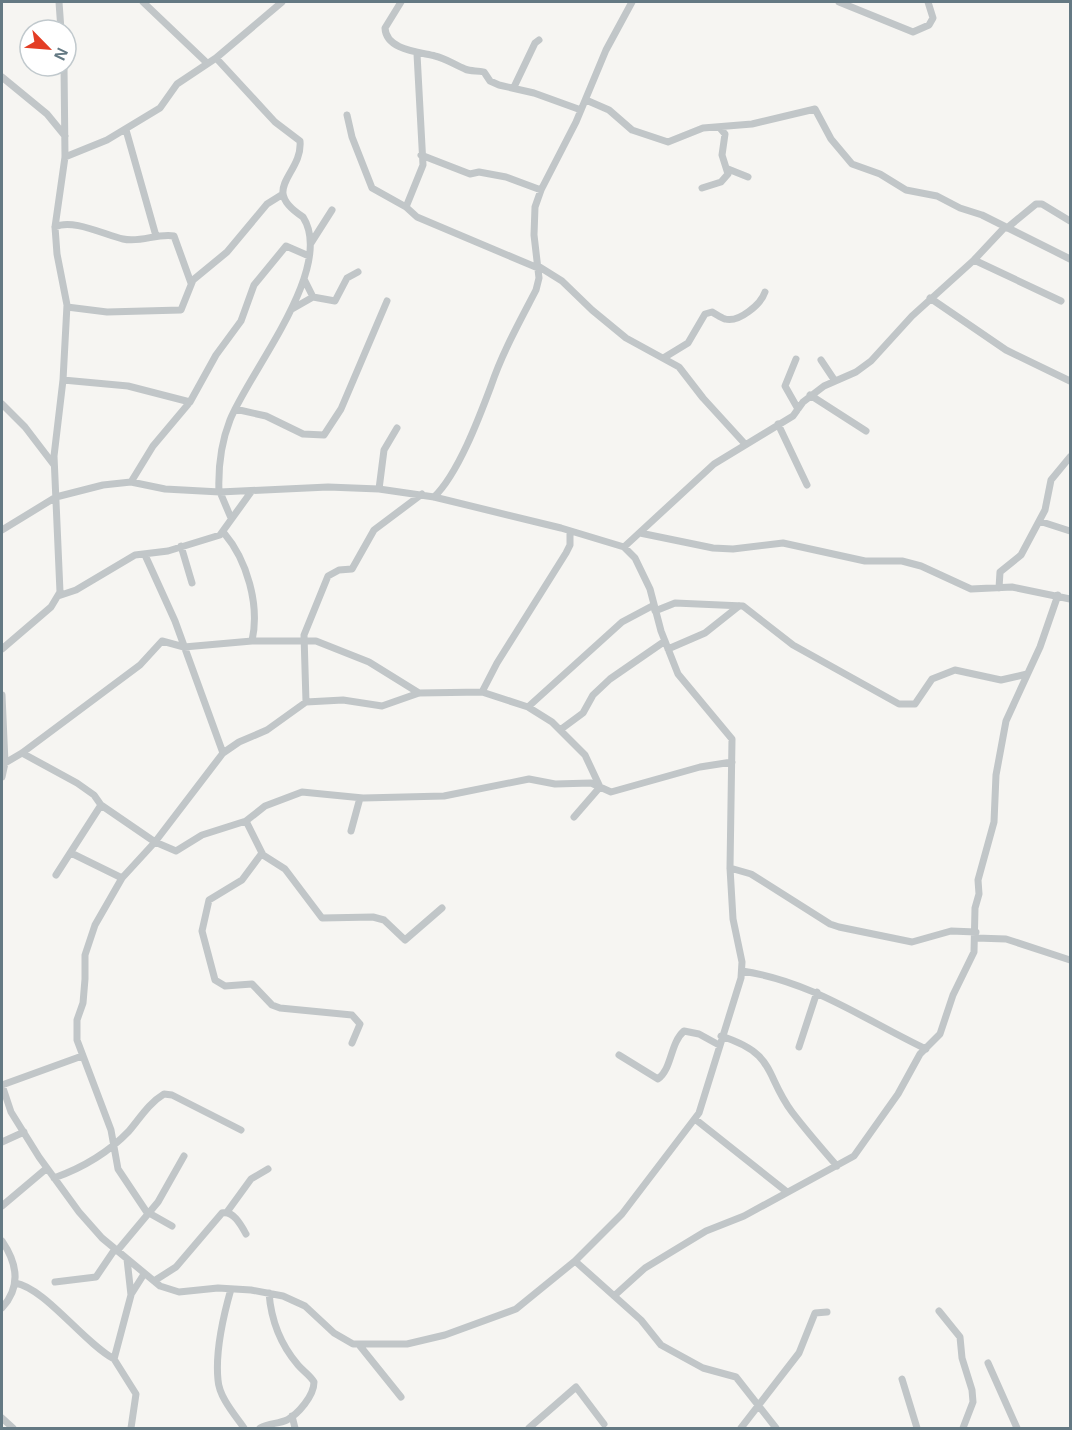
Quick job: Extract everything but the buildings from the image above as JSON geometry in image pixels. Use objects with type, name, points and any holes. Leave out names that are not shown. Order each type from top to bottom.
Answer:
[{"type":"street","points":[[58,2],[60,18]]},
{"type":"street","points":[[143,2],[207,63]]},
{"type":"street","points":[[65,157],[126,130],[159,108],[177,84],[216,58],[282,2]]},
{"type":"street","points":[[402,2],[385,28],[385,34],[393,42],[417,54],[436,56],[466,70],[484,72],[494,83],[514,87],[581,110]]},
{"type":"street","points":[[434,496],[449,478],[476,424],[491,385],[536,290],[538,267],[535,207],[541,190],[586,100],[606,50],[632,2]]},
{"type":"street","points":[[839,2],[913,32],[928,25],[933,18],[928,2]]},
{"type":"street","points":[[514,87],[535,43],[539,40]]},
{"type":"street","points":[[406,207],[421,173],[421,104],[417,87],[417,54]]},
{"type":"street","points":[[418,66],[425,54]]},
{"type":"street","points":[[216,58],[275,122],[300,141],[300,151],[284,181],[283,194],[290,209],[306,221],[310,245],[304,279],[292,309],[235,409],[220,451],[220,492],[231,518]]},
{"type":"street","points":[[2,77],[47,114],[65,136]]},
{"type":"street","points":[[2,648],[51,607],[58,596],[61,579],[54,465],[63,380],[67,307],[55,227],[65,157],[64,78]]},
{"type":"street","points":[[586,100],[609,110],[625,126],[660,140],[674,141],[703,128],[752,124],[815,109],[831,139],[852,164],[880,174],[906,190],[937,196],[1071,259]]},
{"type":"street","points":[[347,115],[352,137],[372,188],[406,207],[417,217],[538,267],[562,281],[626,338],[665,357],[686,374],[703,398],[745,444]]},
{"type":"street","points":[[702,188],[725,179],[728,169],[722,156],[725,134],[719,127]]},
{"type":"street","points":[[126,130],[156,236]]},
{"type":"street","points":[[421,155],[470,174],[479,172],[506,177],[541,190]]},
{"type":"street","points":[[728,169],[748,177]]},
{"type":"street","points":[[67,307],[107,312],[177,312],[182,309],[191,284],[237,242],[267,204],[283,194]]},
{"type":"street","points":[[624,547],[714,464],[794,416],[810,396],[872,361],[930,298],[974,260],[1006,228],[1036,204],[1042,204],[1071,221]]},
{"type":"street","points":[[310,245],[321,224],[332,210]]},
{"type":"street","points":[[55,227],[66,224],[128,240],[171,235],[178,240],[191,284]]},
{"type":"street","points":[[131,482],[153,446],[190,402],[216,355],[234,334],[254,285],[270,262],[286,246],[309,256]]},
{"type":"street","points":[[974,260],[1061,301]]},
{"type":"street","points":[[292,309],[313,297],[335,301],[346,278],[358,272]]},
{"type":"street","points":[[304,279],[313,297]]},
{"type":"street","points":[[665,357],[688,343],[705,314],[712,312],[724,319],[737,318],[759,303],[765,292]]},
{"type":"street","points":[[930,298],[1006,350],[1071,381]]},
{"type":"street","points":[[235,409],[266,416],[303,434],[324,435],[341,409],[387,302]]},
{"type":"street","points":[[796,359],[785,386],[798,409]]},
{"type":"street","points":[[821,360],[835,381]]},
{"type":"street","points":[[63,380],[128,386],[190,402]]},
{"type":"street","points":[[810,396],[866,431]]},
{"type":"street","points":[[2,404],[25,427],[54,465]]},
{"type":"street","points":[[778,424],[807,485]]},
{"type":"street","points":[[380,489],[384,450],[397,428]]},
{"type":"street","points":[[999,588],[1000,572],[1021,555],[1040,521],[1051,480],[1071,457]]},
{"type":"street","points":[[2,530],[56,497],[103,485],[131,482],[165,489],[220,492],[328,487],[380,489],[434,496],[570,531],[624,547],[635,558],[652,594],[654,608],[667,645],[683,680],[732,739],[730,868],[732,912],[742,971],[721,1036],[706,1095],[695,1119],[622,1214],[575,1261],[526,1302],[502,1315],[445,1335],[407,1344],[360,1346]]},
{"type":"street","points":[[58,596],[87,584],[128,558],[205,541],[224,533],[231,518],[251,492]]},
{"type":"street","points":[[306,702],[304,641],[328,576],[339,570],[352,569],[374,530],[422,494]]},
{"type":"street","points":[[1040,521],[1071,531]]},
{"type":"street","points":[[482,692],[497,663],[566,553],[570,545],[570,531]]},
{"type":"street","points":[[224,533],[238,554],[253,599],[255,626],[252,640]]},
{"type":"street","points":[[640,533],[713,548],[733,549],[783,543],[865,561],[902,561],[921,566],[971,589],[1011,587],[1071,599]]},
{"type":"street","points":[[182,546],[192,583]]},
{"type":"street","points":[[145,555],[177,628],[224,753]]},
{"type":"street","points":[[614,1296],[645,1268],[713,1228],[744,1216],[837,1166],[861,1148],[926,1048],[945,1025],[953,995],[972,958],[976,935],[975,908],[980,894],[978,880],[994,822],[996,775],[1006,721],[1040,647],[1058,595]]},
{"type":"street","points":[[528,707],[622,622],[654,608],[675,603],[739,606],[749,609],[793,645],[899,704],[915,704],[932,679],[955,670],[1001,680],[1027,674]]},
{"type":"street","points":[[560,730],[583,713],[594,695],[610,679],[667,645],[705,633],[739,606]]},
{"type":"street","points":[[5,763],[22,753],[140,665],[162,641],[171,637],[177,628]]},
{"type":"street","points":[[162,641],[184,647],[252,640],[316,641],[369,662],[420,693]]},
{"type":"street","points":[[172,1226],[149,1214],[118,1169],[111,1130],[82,1056],[76,1031],[83,1003],[86,950],[95,925],[122,878],[155,842],[224,753],[239,742],[267,730],[306,702],[343,700],[382,706],[420,693],[482,692],[528,707],[541,714],[585,755],[600,787]]},
{"type":"street","points":[[2,695],[5,763],[2,777]]},
{"type":"street","points":[[22,753],[78,783],[94,795],[101,805],[155,842],[176,851],[202,835],[246,821],[265,806],[302,792],[360,798],[444,796],[486,789],[521,779],[555,784],[583,782],[611,792],[618,792],[700,767],[732,762]]},
{"type":"street","points":[[574,817],[600,787]]},
{"type":"street","points":[[351,831],[360,798]]},
{"type":"street","points":[[56,875],[101,805]]},
{"type":"street","points":[[246,821],[262,853],[281,864],[319,915],[327,919],[373,917],[384,920],[405,940],[442,908]]},
{"type":"street","points":[[71,853],[122,878]]},
{"type":"street","points":[[262,853],[242,880],[209,900],[202,931],[215,980],[225,986],[252,984],[272,1005],[279,1008],[356,1017],[360,1024],[352,1043]]},
{"type":"street","points":[[730,868],[751,874],[839,927],[912,942],[951,931],[1006,939],[1071,960]]},
{"type":"street","points":[[742,971],[788,980],[817,992],[926,1048]]},
{"type":"street","points":[[799,1047],[817,992]]},
{"type":"street","points":[[619,1055],[658,1079],[663,1074],[674,1044],[684,1031],[699,1034],[719,1045]]},
{"type":"street","points":[[721,1036],[745,1046],[763,1058],[794,1113],[837,1166]]},
{"type":"street","points":[[82,1056],[2,1085],[11,1112],[79,1212],[116,1250],[144,1274],[169,1290],[179,1292],[231,1289],[269,1293],[294,1300],[334,1333],[360,1346],[401,1398]]},
{"type":"street","points":[[54,1178],[79,1169],[113,1145],[155,1099],[164,1094],[172,1095],[241,1130]]},
{"type":"street","points":[[695,1119],[787,1192]]},
{"type":"street","points":[[2,1142],[24,1132]]},
{"type":"street","points":[[55,1282],[96,1277],[116,1250],[149,1214],[184,1156]]},
{"type":"street","points":[[2,1206],[47,1168]]},
{"type":"street","points":[[154,1281],[176,1267],[217,1217],[227,1212],[251,1179],[268,1169]]},
{"type":"street","points":[[227,1212],[239,1222],[246,1234]]},
{"type":"street","points":[[2,1240],[14,1261],[15,1283],[2,1308]]},
{"type":"street","points":[[114,1359],[130,1295],[127,1259]]},
{"type":"street","points":[[575,1261],[646,1325],[661,1345],[703,1368],[736,1377],[776,1428]]},
{"type":"street","points":[[130,1295],[144,1274]]},
{"type":"street","points":[[15,1283],[32,1290],[92,1345],[114,1359],[136,1394],[131,1428]]},
{"type":"street","points":[[231,1289],[219,1344],[218,1381],[224,1398],[244,1428]]},
{"type":"street","points":[[260,1428],[292,1416],[313,1392],[314,1382],[293,1359],[278,1333],[271,1312],[269,1293]]},
{"type":"street","points":[[939,1311],[956,1330],[962,1343],[962,1358],[973,1397],[963,1428]]},
{"type":"street","points":[[741,1428],[799,1353],[815,1312],[827,1312]]},
{"type":"street","points":[[988,1363],[1017,1428]]},
{"type":"street","points":[[902,1379],[917,1428]]},
{"type":"street","points":[[529,1428],[576,1386],[604,1424]]},
{"type":"street","points":[[292,1416],[295,1428]]},
{"type":"street","points":[[2,1418],[13,1428]]}]
